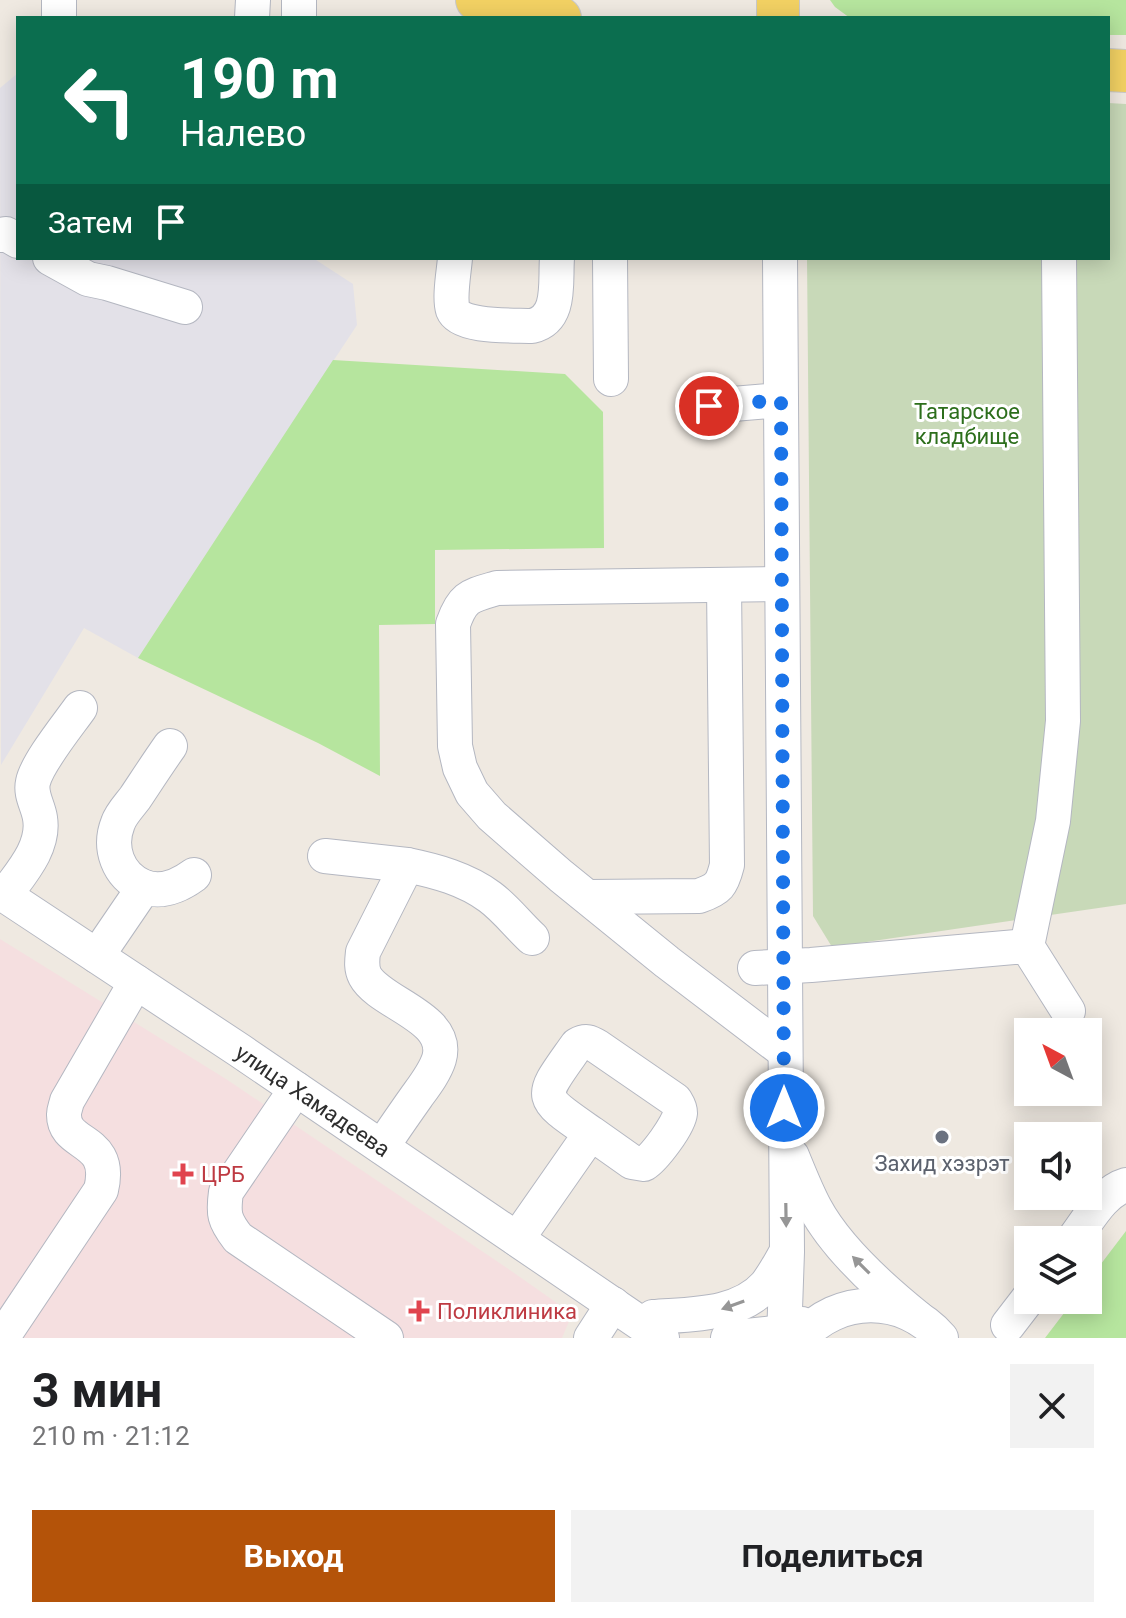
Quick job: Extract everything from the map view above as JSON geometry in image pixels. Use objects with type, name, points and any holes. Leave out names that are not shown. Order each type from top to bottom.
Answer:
[{"type":"main road","points":[[477,0],[551,16]]},
{"type":"street","points":[[54,260],[88,279],[185,307]]},
{"type":"street","points":[[455,260],[452,301],[453,311],[459,319],[471,323],[532,326],[541,324],[554,307],[557,260]]},
{"type":"street","points":[[610,260],[611,379]]},
{"type":"street","points":[[780,260],[782,584],[769,967],[784,1051],[789,1336]]},
{"type":"street","points":[[1059,260],[1063,721],[1053,821],[1027,946],[1068,1011]]},
{"type":"street","points":[[709,406],[781,400]]},
{"type":"street","points":[[782,584],[497,588],[470,596],[459,608],[453,624],[455,746],[460,768],[472,793],[492,816],[588,897],[784,1051]]},
{"type":"street","points":[[588,897],[699,896],[714,891],[723,882],[727,865],[724,585]]},
{"type":"street","points":[[3,894],[34,853],[40,837],[41,821],[32,785],[36,772],[80,708]]},
{"type":"street","points":[[170,746],[118,821],[113,841],[116,860],[128,877],[144,887],[160,890],[181,885],[194,875]]},
{"type":"street","points":[[325,856],[407,865],[461,880],[490,897],[532,938]]},
{"type":"street","points":[[382,1147],[440,1057],[439,1039],[429,1024],[376,988],[366,979],[361,966],[363,952],[407,865]]},
{"type":"street","points":[[97,956],[144,887]]},
{"type":"street","name":"улица Хамадеева","points":[[3,894],[638,1318],[728,1338],[789,1336],[816,1317],[859,1305],[889,1306],[930,1328]]},
{"type":"street","points":[[769,967],[1027,946]]},
{"type":"street","points":[[2,1338],[101,1190],[105,1175],[103,1163],[93,1149],[73,1135],[64,1115],[67,1101],[136,982]]},
{"type":"street","points":[[296,1089],[226,1192],[223,1211],[227,1224],[238,1238],[386,1338]]},
{"type":"street","points":[[517,1239],[591,1133]]},
{"type":"street","points":[[785,1137],[816,1209],[837,1241],[894,1299],[930,1328]]},
{"type":"street","points":[[1084,1226],[1108,1195],[1126,1185]]},
{"type":"street","points":[[591,1338],[638,1318],[714,1312],[745,1301],[768,1283],[787,1252]]},
{"type":"shaded area","points":[[16,75],[16,260],[316,260],[353,284],[357,325],[138,658],[84,628],[1,765],[0,88]]},
{"type":"shaded area","name":"ЦРБ","points":[[0,939],[226,1079],[564,1308],[570,1319],[562,1338],[0,1338]]},
{"type":"green space","points":[[830,0],[1126,0],[1126,35],[1110,35],[1110,16],[847,16]]},
{"type":"green space","name":"Татарское кладбище","points":[[1110,103],[1126,104],[1126,904],[832,947],[813,916],[807,260],[1110,260]]},
{"type":"green space","points":[[333,360],[565,374],[603,412],[604,548],[435,550],[435,624],[379,625],[380,776],[318,743],[138,658]]},
{"type":"green space","points":[[1126,1231],[1126,1338],[1045,1338],[1063,1314],[1102,1314],[1102,1263]]},
{"type":"place","name":"Захид хэзрэт","points":[[942,1137]]},
{"type":"place","name":"ЦРБ","points":[[183,1174]]},
{"type":"place","name":"Поликлиника","points":[[419,1311]]},
{"type":"route","points":[[709,406],[781,400],[784,1108]]}]
